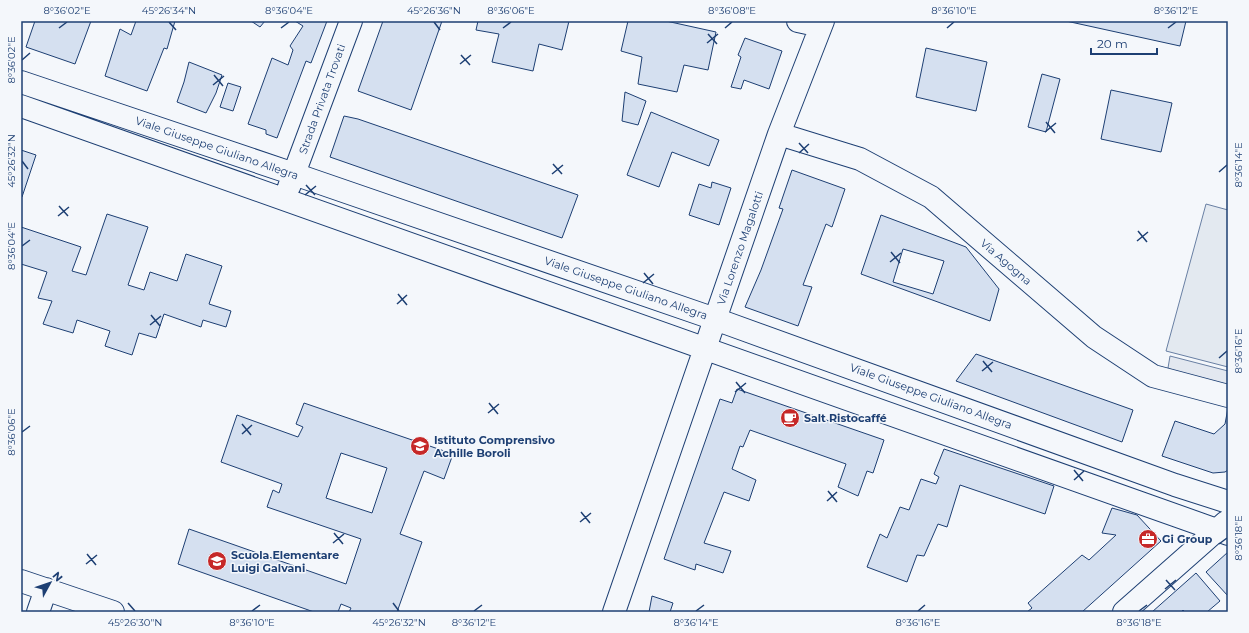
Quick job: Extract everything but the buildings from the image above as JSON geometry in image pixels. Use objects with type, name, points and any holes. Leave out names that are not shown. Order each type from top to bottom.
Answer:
[{"type":"street","name":"Strada Privata Trovati","points":[[285,199],[351,21]]},
{"type":"street","points":[[798,21],[822,23]]},
{"type":"street","name":"Via Lorenzo Magalotti","points":[[614,612],[779,134],[822,23]]},
{"type":"street","name":"Viale Giuseppe Giuliano Allegra","points":[[21,82],[715,319],[1228,502]]},
{"type":"street","points":[[21,106],[705,348],[1224,527]]},
{"type":"street","name":"Via Agogna","points":[[779,134],[860,159],[931,197],[1094,338],[1153,376],[1228,396]]},
{"type":"street","points":[[1124,612],[1224,527]]},
{"type":"street","points":[[21,581],[113,612]]},
{"type":"street","points":[[38,612],[46,589]]},
{"type":"shaded area","points":[[1206,204],[1228,210],[1228,367],[1166,351]]},
{"type":"shaded area","points":[[1170,356],[1228,371],[1228,388],[1185,377],[1168,368]]},
{"type":"place","name":"Salt Ristocaffé","points":[[790,418]]},
{"type":"place","name":"Istituto Comprensivo Achille Boroli","points":[[420,446]]},
{"type":"place","name":"Gi Group","points":[[1148,539]]},
{"type":"place","name":"Scuola Elementare Luigi Galvani","points":[[217,561]]}]
